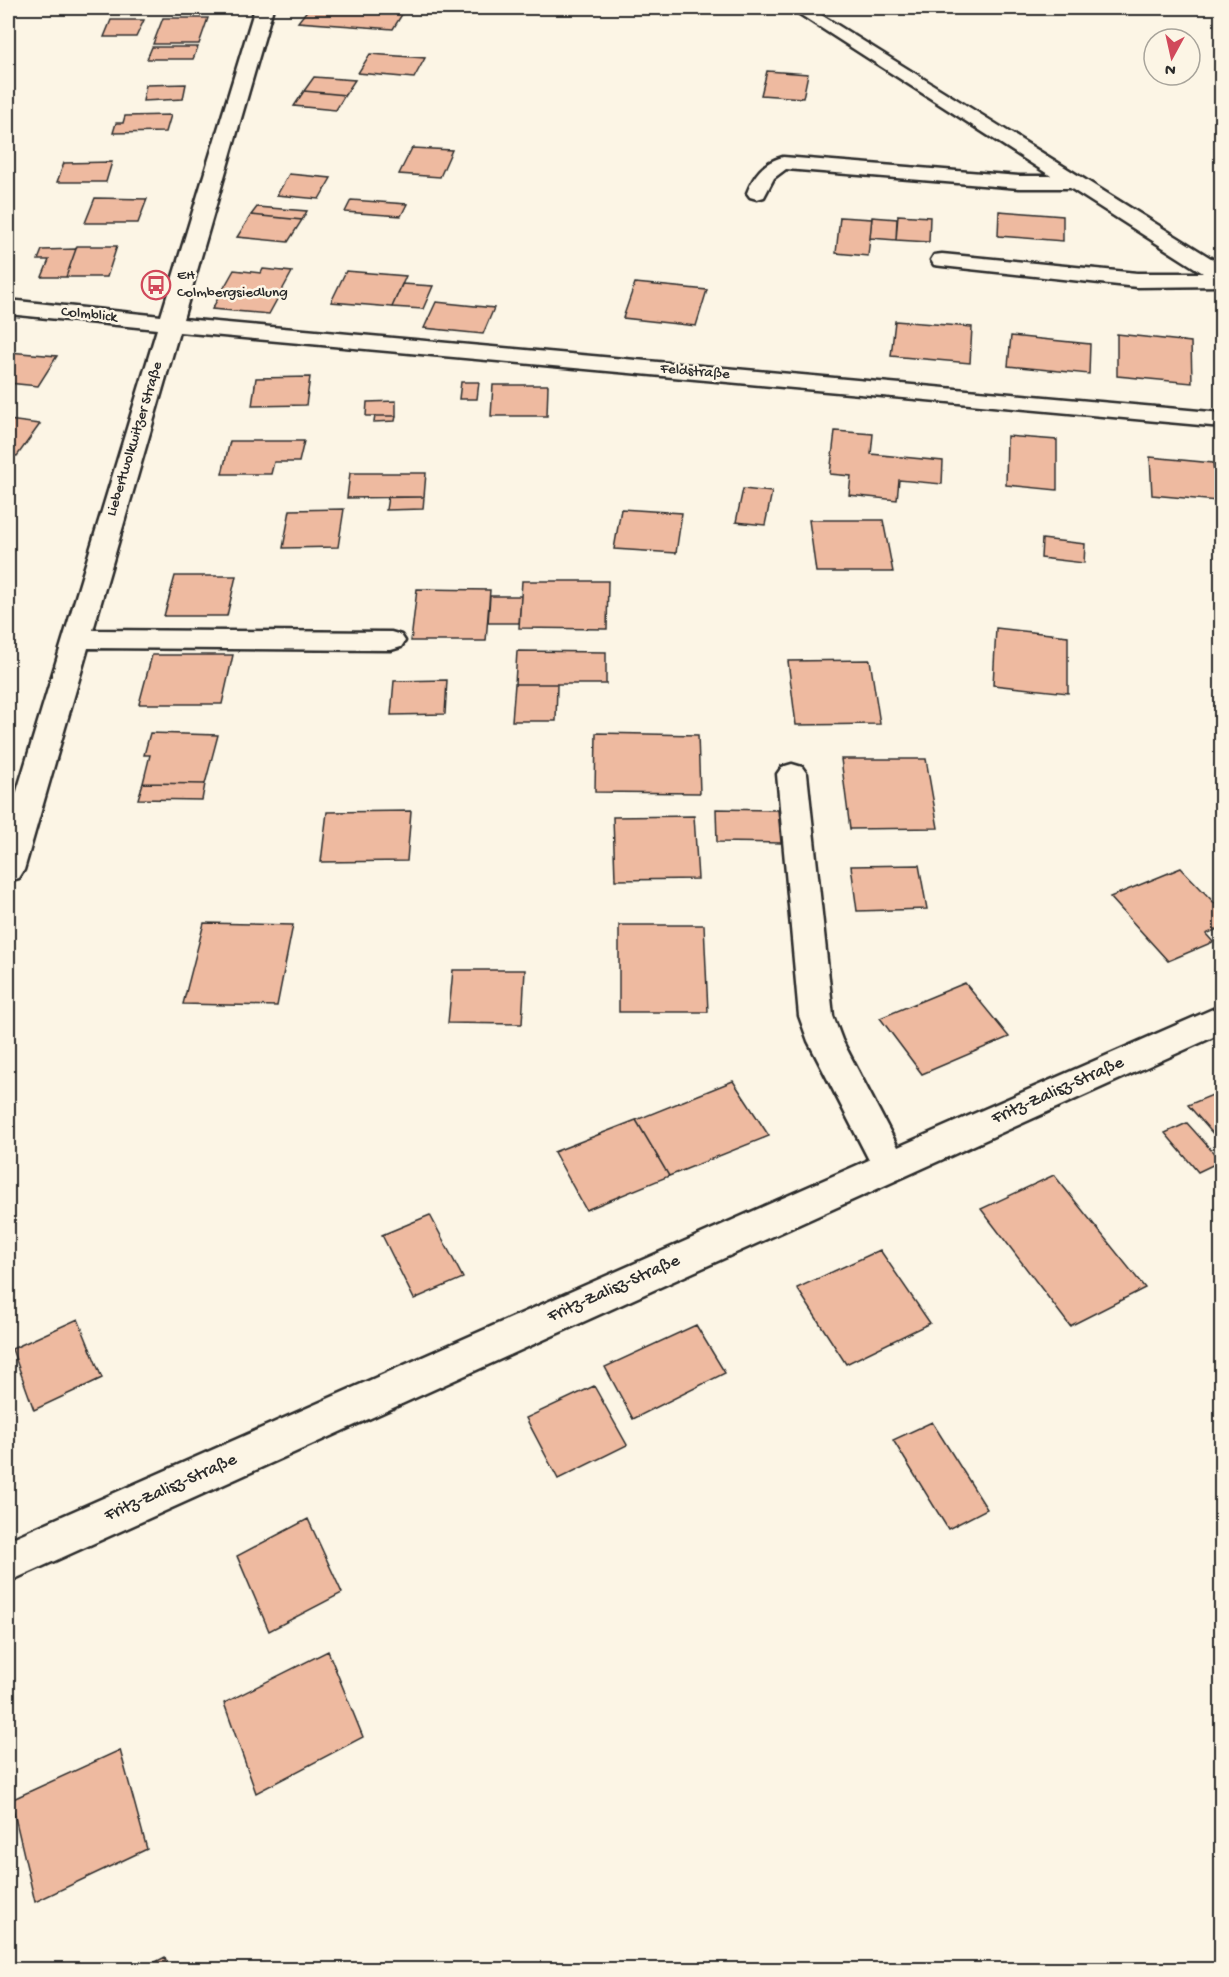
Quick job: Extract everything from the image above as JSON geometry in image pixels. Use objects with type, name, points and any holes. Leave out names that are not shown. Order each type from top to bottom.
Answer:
[{"type":"street","name":"Liebertwolkwitzer Straße","points":[[8,870],[264,8]]},
{"type":"street","points":[[799,8],[1221,277]]},
{"type":"street","points":[[756,193],[765,173],[783,163],[1018,182],[1074,182]]},
{"type":"street","points":[[942,260],[1137,280],[1221,277]]},
{"type":"street","name":"Colmblick","points":[[8,307],[169,324]]},
{"type":"street","name":"Feldstraße","points":[[169,324],[1221,420]]},
{"type":"street","points":[[76,639],[391,641]]},
{"type":"street","points":[[792,774],[816,1016],[825,1041],[890,1166]]},
{"type":"street","name":"Fritz-Zalisz-Straße","points":[[8,1561],[1221,1018]]},
{"type":"building","points":[[309,8],[406,8],[393,29],[298,22]]},
{"type":"building","points":[[163,18],[208,18],[199,44],[153,44]]},
{"type":"building","points":[[111,20],[144,20],[136,37],[104,37]]},
{"type":"building","points":[[152,47],[198,47],[193,59],[147,59]]},
{"type":"building","points":[[370,54],[425,58],[414,78],[358,73]]},
{"type":"building","points":[[767,71],[808,74],[803,98],[761,95]]},
{"type":"building","points":[[314,77],[355,80],[345,95],[304,91]]},
{"type":"building","points":[[186,84],[183,99],[143,101],[146,85]]},
{"type":"building","points":[[304,91],[345,95],[336,110],[294,106]]},
{"type":"building","points":[[171,115],[166,132],[113,133],[116,123],[123,123],[125,116]]},
{"type":"building","points":[[412,148],[452,150],[440,177],[399,174]]},
{"type":"building","points":[[112,162],[106,182],[57,182],[64,163]]},
{"type":"building","points":[[289,174],[331,178],[319,199],[277,195]]},
{"type":"building","points":[[95,198],[147,199],[138,223],[85,223]]},
{"type":"building","points":[[351,200],[407,204],[401,216],[345,212]]},
{"type":"building","points":[[257,207],[307,211],[302,220],[251,215]]},
{"type":"building","points":[[999,211],[1063,216],[1063,241],[998,236]]},
{"type":"building","points":[[251,215],[302,220],[288,242],[237,237]]},
{"type":"building","points":[[898,215],[930,217],[929,242],[896,240]]},
{"type":"building","points":[[840,217],[872,219],[868,256],[836,253]]},
{"type":"building","points":[[872,217],[897,219],[896,240],[870,238]]},
{"type":"building","points":[[77,246],[117,246],[107,277],[66,277]]},
{"type":"building","points":[[76,249],[66,277],[42,277],[49,260],[38,260],[42,250]]},
{"type":"building","points":[[263,269],[292,272],[269,314],[212,309],[234,270],[261,273]]},
{"type":"building","points":[[346,271],[406,276],[392,307],[331,302]]},
{"type":"building","points":[[635,283],[707,290],[696,326],[623,318]]},
{"type":"building","points":[[402,284],[433,286],[423,309],[392,307]]},
{"type":"building","points":[[436,302],[494,308],[483,334],[424,328]]},
{"type":"building","points":[[895,321],[972,327],[970,363],[891,356]]},
{"type":"building","points":[[1117,334],[1191,342],[1192,383],[1117,376]]},
{"type":"building","points":[[1011,336],[1090,344],[1089,374],[1008,366]]},
{"type":"building","points":[[1216,349],[1222,349],[1222,384],[1218,384]]},
{"type":"building","points":[[8,352],[57,356],[38,386],[8,383]]},
{"type":"building","points":[[310,377],[306,405],[252,406],[256,378]]},
{"type":"building","points":[[461,382],[479,382],[477,399],[459,399]]},
{"type":"building","points":[[493,385],[548,385],[547,416],[491,416]]},
{"type":"building","points":[[396,401],[396,416],[366,416],[367,402]]},
{"type":"building","points":[[375,416],[396,416],[395,421],[374,422]]},
{"type":"building","points":[[8,420],[40,424],[17,456],[8,455]]},
{"type":"building","points":[[835,431],[873,434],[871,454],[943,461],[942,484],[899,480],[897,500],[849,495],[851,476],[830,474]]},
{"type":"building","points":[[1007,436],[1057,440],[1057,490],[1006,485]]},
{"type":"building","points":[[230,441],[304,441],[299,462],[274,462],[271,474],[222,474]]},
{"type":"building","points":[[1150,457],[1213,463],[1217,501],[1152,495]]},
{"type":"building","points":[[350,473],[426,473],[424,497],[347,498]]},
{"type":"building","points":[[743,489],[772,492],[765,525],[736,522]]},
{"type":"building","points":[[388,497],[424,497],[423,509],[386,510]]},
{"type":"building","points":[[344,509],[338,547],[283,548],[290,510]]},
{"type":"building","points":[[621,509],[682,513],[676,553],[614,549]]},
{"type":"building","points":[[809,520],[883,520],[893,572],[816,572]]},
{"type":"building","points":[[1042,539],[1085,544],[1084,563],[1041,558]]},
{"type":"building","points":[[175,576],[236,576],[227,616],[164,616]]},
{"type":"building","points":[[522,581],[608,581],[607,629],[519,628]]},
{"type":"building","points":[[417,589],[490,590],[486,641],[411,641]]},
{"type":"building","points":[[490,596],[521,596],[519,623],[488,623]]},
{"type":"building","points":[[996,628],[1068,636],[1068,693],[993,685]]},
{"type":"building","points":[[517,651],[606,652],[606,684],[515,684]]},
{"type":"building","points":[[152,655],[233,655],[222,704],[139,704]]},
{"type":"building","points":[[870,660],[880,724],[796,725],[788,661]]},
{"type":"building","points":[[447,680],[445,714],[391,715],[394,681]]},
{"type":"building","points":[[515,684],[557,684],[556,721],[512,721]]},
{"type":"building","points":[[150,733],[218,735],[205,784],[143,783],[150,755],[144,755]]},
{"type":"building","points":[[596,733],[698,735],[700,793],[595,792]]},
{"type":"building","points":[[841,759],[926,759],[938,828],[850,829]]},
{"type":"building","points":[[143,783],[205,784],[202,800],[138,799]]},
{"type":"building","points":[[716,809],[778,810],[781,843],[717,842]]},
{"type":"building","points":[[411,811],[407,861],[321,862],[327,812]]},
{"type":"building","points":[[694,816],[698,879],[615,880],[613,817]]},
{"type":"building","points":[[919,865],[927,909],[857,911],[851,866]]},
{"type":"building","points":[[1181,868],[1222,911],[1222,927],[1206,934],[1213,942],[1168,961],[1110,897]]},
{"type":"building","points":[[204,923],[293,925],[277,1006],[183,1004]]},
{"type":"building","points":[[619,925],[704,925],[708,1012],[619,1012]]},
{"type":"building","points":[[453,970],[525,970],[522,1024],[448,1023]]},
{"type":"building","points":[[965,983],[1009,1037],[922,1074],[880,1018]]},
{"type":"building","points":[[733,1081],[769,1136],[669,1176],[636,1120]]},
{"type":"building","points":[[1222,1091],[1222,1144],[1188,1105]]},
{"type":"building","points":[[636,1120],[669,1176],[586,1210],[554,1152]]},
{"type":"building","points":[[1187,1123],[1221,1161],[1198,1172],[1165,1133]]},
{"type":"building","points":[[1054,1175],[1145,1288],[1070,1326],[981,1209]]},
{"type":"building","points":[[430,1215],[463,1278],[414,1299],[382,1235]]},
{"type":"building","points":[[880,1250],[930,1323],[846,1364],[797,1288]]},
{"type":"building","points":[[78,1319],[102,1378],[34,1410],[12,1349]]},
{"type":"building","points":[[696,1325],[725,1373],[633,1419],[605,1367]]},
{"type":"building","points":[[594,1386],[627,1445],[558,1479],[526,1418]]},
{"type":"building","points":[[932,1422],[987,1509],[948,1529],[893,1440]]},
{"type":"building","points":[[308,1519],[342,1593],[269,1631],[237,1556]]},
{"type":"building","points":[[328,1651],[363,1737],[256,1793],[224,1703]]},
{"type":"building","points":[[120,1750],[147,1849],[35,1902],[11,1800]]},
{"type":"building","points":[[165,1957],[169,1970],[140,1970]]},
{"type":"place","name":"EH Colmbergsiedlung","points":[[156,285]]}]
